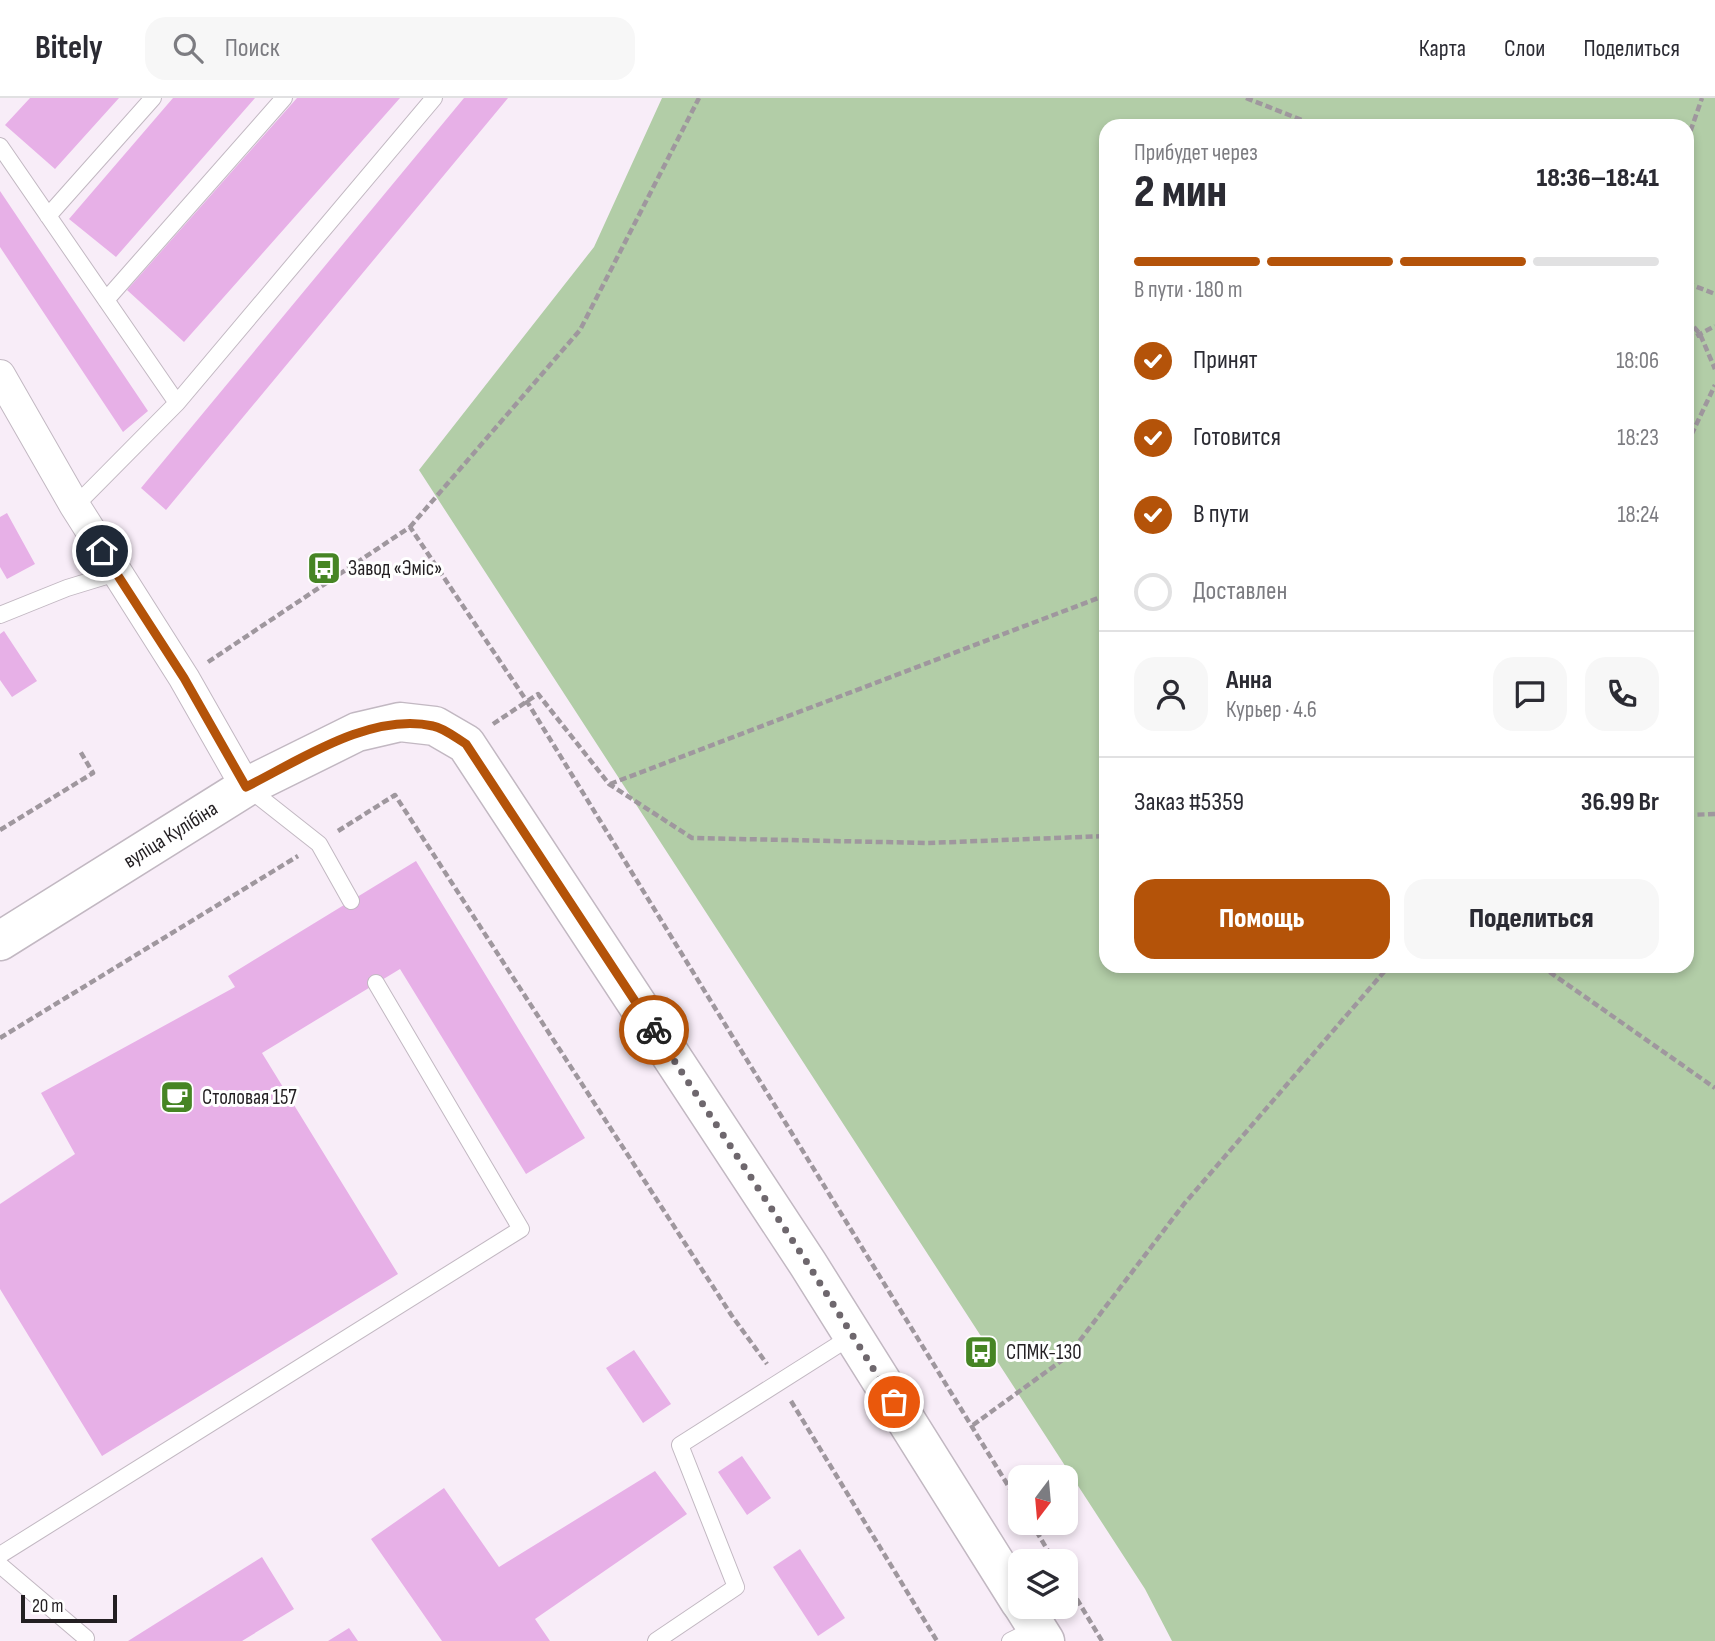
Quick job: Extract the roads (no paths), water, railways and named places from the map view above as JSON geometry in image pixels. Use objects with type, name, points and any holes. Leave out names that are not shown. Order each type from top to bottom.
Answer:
[{"type":"main road","name":"вуліца Кулібіна","points":[[0,941],[246,787],[357,732],[400,722],[435,726],[466,744],[808,1264],[852,1336]]},
{"type":"main road","points":[[852,1336],[1027,1624]]},
{"type":"street","points":[[0,375],[75,506],[184,678],[246,787]]},
{"type":"lane","points":[[48,216],[153,98]]},
{"type":"lane","points":[[106,300],[284,98]]},
{"type":"lane","points":[[75,506],[177,403],[434,98]]},
{"type":"lane","points":[[0,146],[177,403]]},
{"type":"lane","points":[[0,615],[67,588],[116,573]]},
{"type":"lane","points":[[246,787],[319,844],[351,901]]},
{"type":"lane","points":[[0,1555],[521,1229],[376,983]]},
{"type":"lane","points":[[656,1641],[736,1587],[680,1445],[852,1336]]},
{"type":"lane","points":[[0,1564],[86,1638]]},
{"type":"place","name":"Завод «Эміс»","points":[[324,568]]},
{"type":"place","name":"Столовая 157","points":[[177,1097]]},
{"type":"place","name":"СПМК-130","points":[[981,1352]]}]
